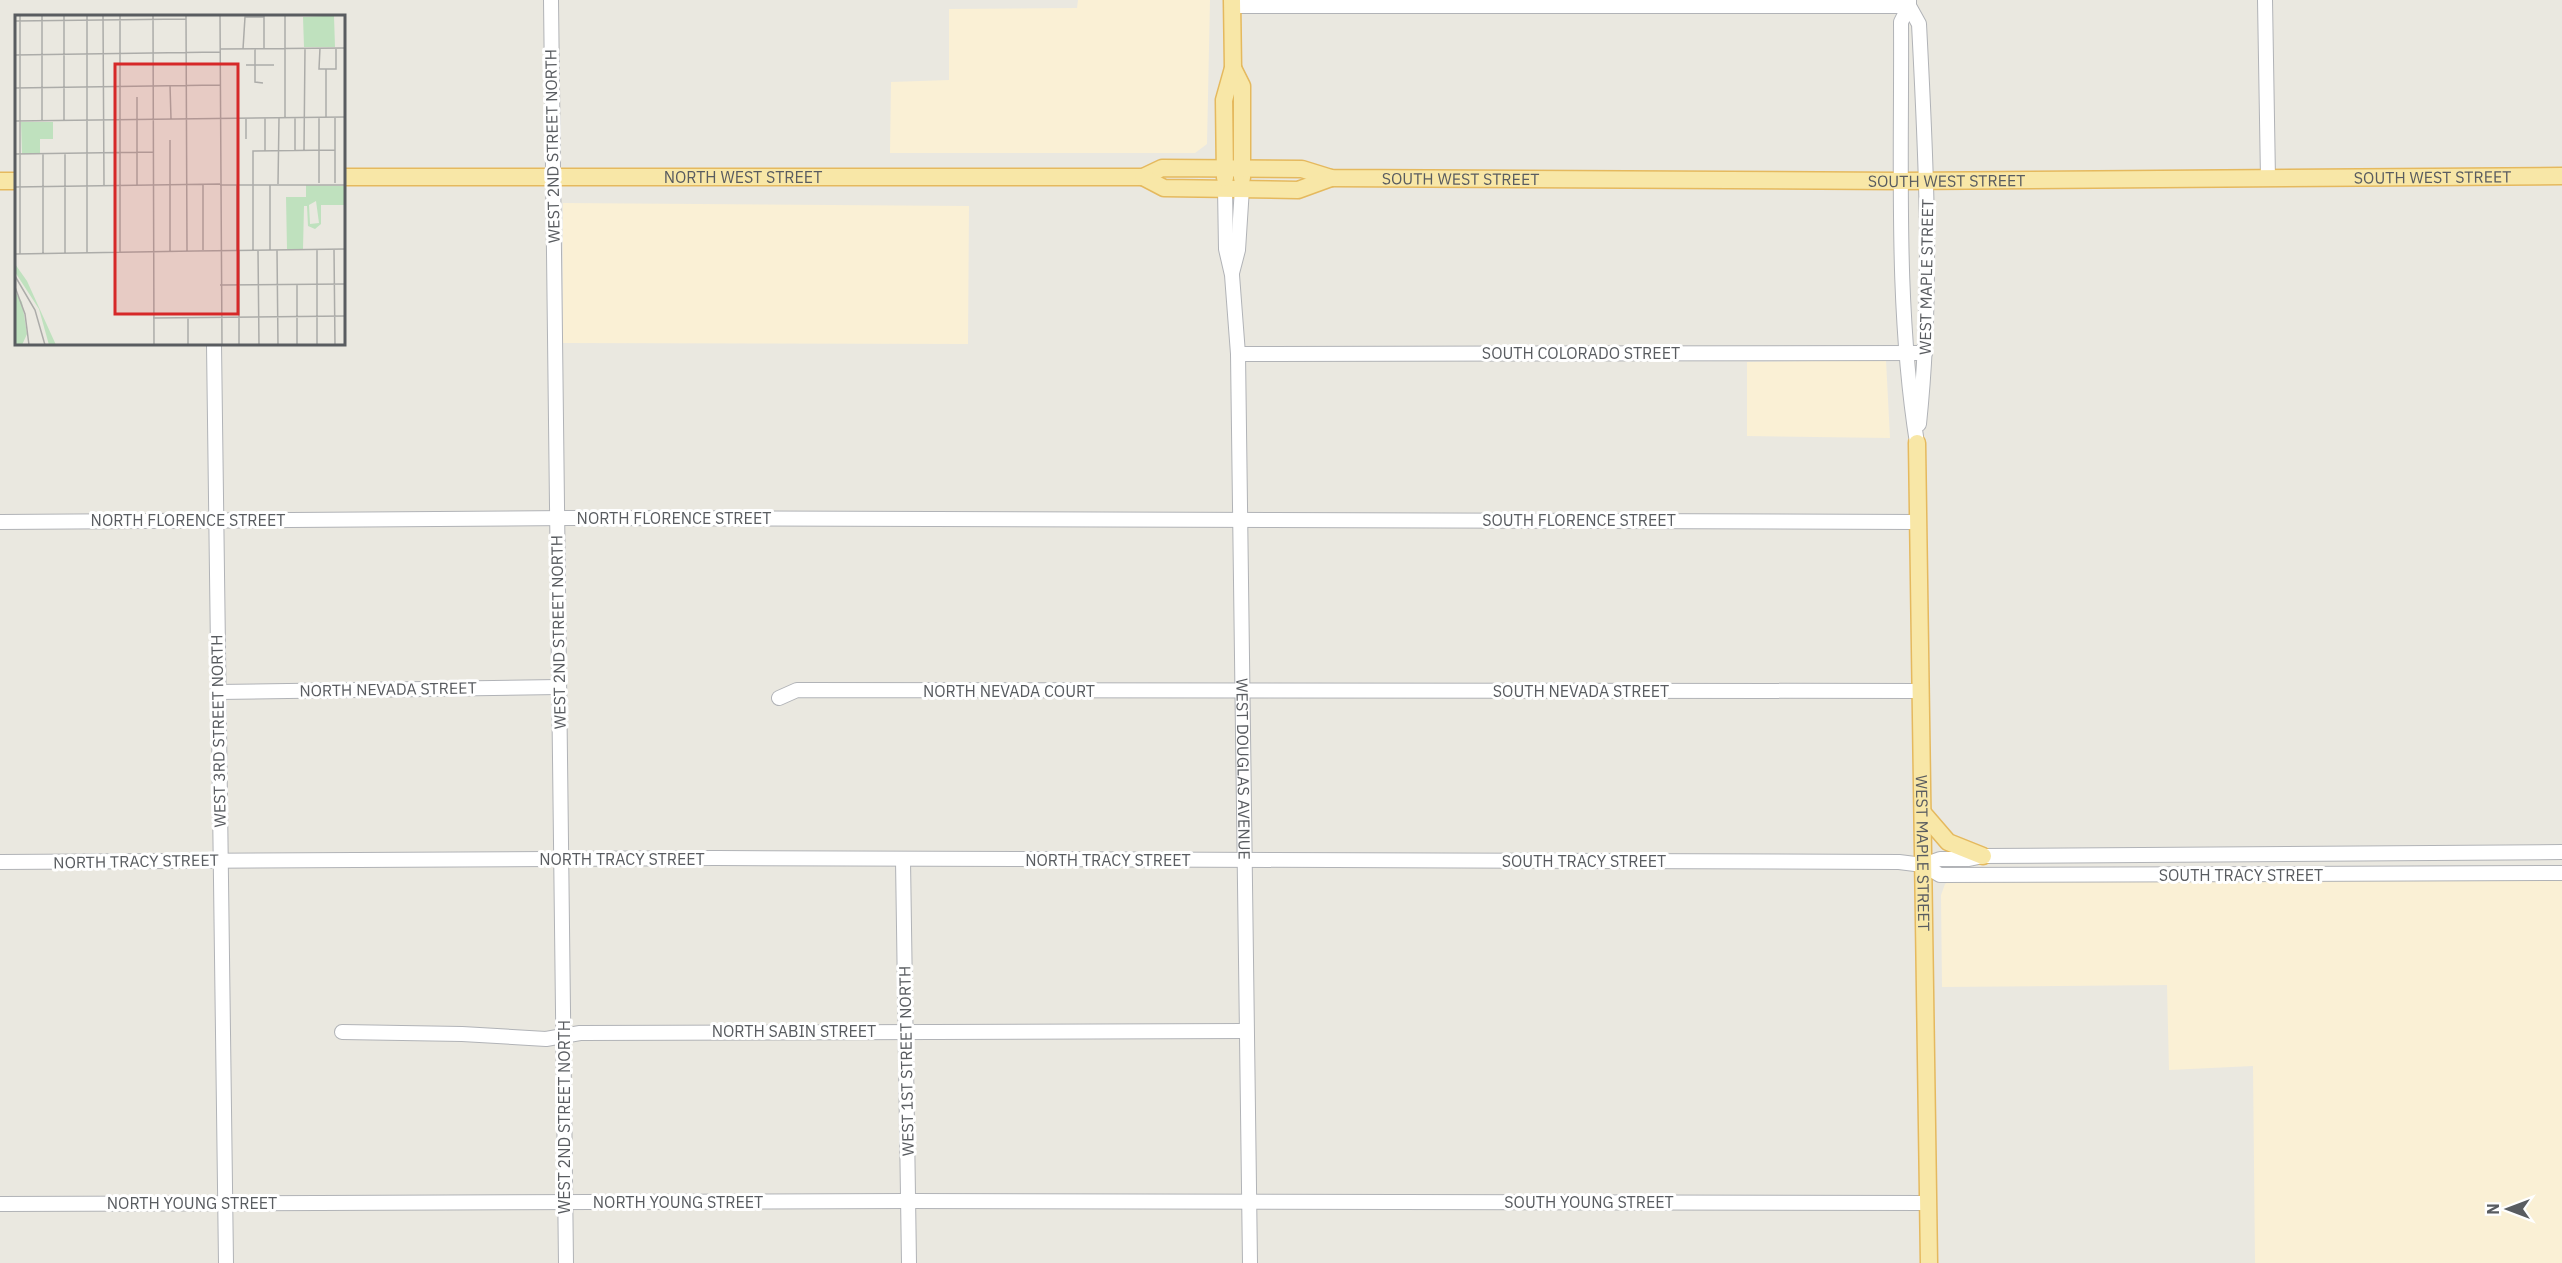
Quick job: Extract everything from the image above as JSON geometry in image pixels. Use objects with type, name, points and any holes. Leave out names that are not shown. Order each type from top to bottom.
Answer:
[{"type":"main road","name":"WEST DOUGLAS AVENUE","points":[[1232,3],[1233,68],[1224,100],[1225,168],[1233,188]]},
{"type":"main road","name":"WEST DOUGLAS AVENUE","points":[[1233,68],[1242,86],[1242,169],[1233,188]]},
{"type":"main road","name":"NORTH WEST STREET","points":[[345,177],[1143,177],[1162,168],[1225,168]]},
{"type":"main road","name":"SOUTH WEST STREET","points":[[1225,168],[1302,169],[1331,178],[1927,181],[2562,176]]},
{"type":"main road","name":"NORTH WEST STREET","points":[[1143,177],[1164,188],[1233,188]]},
{"type":"main road","name":"SOUTH WEST STREET","points":[[1233,188],[1298,190],[1331,178]]},
{"type":"main road","name":"WEST MAPLE STREET","points":[[1917,443],[1929,1263]]},
{"type":"main road","points":[[1923,813],[1948,842],[1983,856]]},
{"type":"street","name":"WEST 2ND STREET NORTH","points":[[551,0],[566,1263]]},
{"type":"street","points":[[2265,0],[2268,179]]},
{"type":"street","points":[[1232,3],[1909,3]]},
{"type":"street","name":"WEST MAPLE STREET","points":[[1909,3],[1919,24],[1927,181],[1925,353],[1917,443]]},
{"type":"street","name":"WEST MAPLE STREET","points":[[1909,3],[1901,22],[1905,353],[1917,443]]},
{"type":"street","name":"WEST DOUGLAS AVENUE","points":[[1233,188],[1226,249],[1232,275],[1238,354],[1250,1263]]},
{"type":"street","points":[[1904,268],[1926,268]]},
{"type":"street","name":"WEST 3RD STREET NORTH","points":[[214,345],[226,1263]]},
{"type":"street","name":"SOUTH COLORADO STREET","points":[[1238,354],[1925,353]]},
{"type":"street","name":"NORTH FLORENCE STREET","points":[[0,522],[216,519],[1240,518]]},
{"type":"street","name":"SOUTH FLORENCE STREET","points":[[1240,518],[1918,522]]},
{"type":"street","name":"NORTH NEVADA STREET","points":[[218,692],[559,687]]},
{"type":"street","name":"NORTH NEVADA COURT","points":[[779,699],[797,690],[1242,691]]},
{"type":"street","name":"SOUTH NEVADA STREET","points":[[1242,691],[1920,691]]},
{"type":"street","name":"SOUTH TRACY STREET","points":[[1244,860],[1887,862],[1923,865],[1940,859],[1969,859],[1983,856],[2562,852]]},
{"type":"street","name":"NORTH TRACY STREET","points":[[0,862],[561,859],[1244,860]]},
{"type":"street","name":"WEST 1ST STREET NORTH","points":[[903,860],[909,1263]]},
{"type":"street","name":"SOUTH TRACY STREET","points":[[1923,865],[1940,875],[2562,873]]},
{"type":"street","name":"NORTH SABIN STREET","points":[[342,1032],[462,1034],[546,1039],[580,1033],[905,1030],[1246,1031]]},
{"type":"street","name":"NORTH YOUNG STREET","points":[[0,1204],[1249,1201]]},
{"type":"street","name":"SOUTH YOUNG STREET","points":[[1249,1201],[1929,1203]]},
{"type":"shaded area","points":[[1078,0],[1210,0],[1207,144],[1195,153],[890,153],[891,82],[949,80],[949,9],[1077,8]]},
{"type":"shaded area","points":[[563,203],[969,206],[968,344],[563,343]]},
{"type":"shaded area","points":[[1886,360],[1890,438],[1747,436],[1747,362]]},
{"type":"shaded area","points":[[1954,878],[2250,881],[2562,880],[2562,1263],[2255,1263],[2253,1066],[2169,1070],[2167,985],[1942,987],[1941,895],[1945,884]]}]
